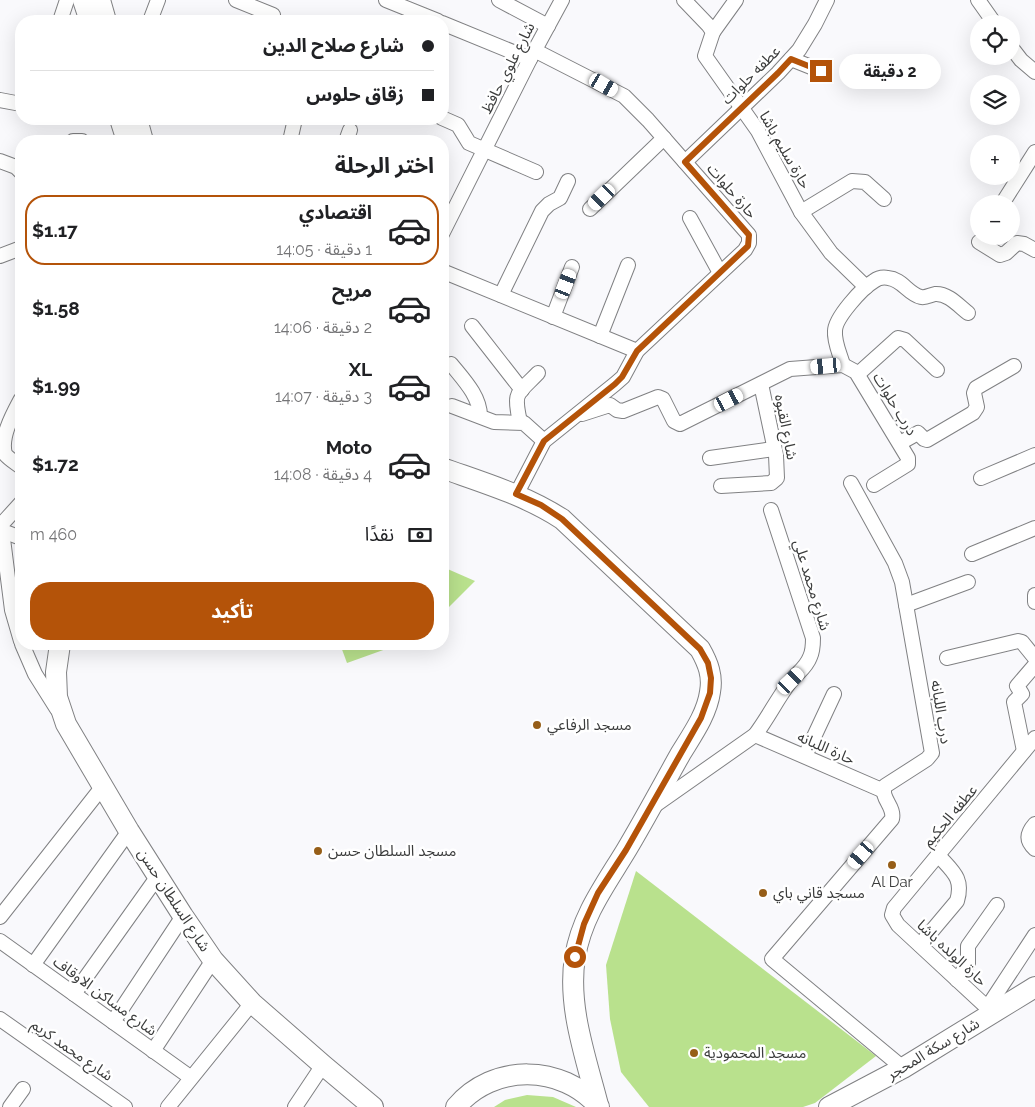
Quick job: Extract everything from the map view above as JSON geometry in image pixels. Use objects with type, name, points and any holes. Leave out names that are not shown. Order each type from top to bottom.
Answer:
[{"type":"main road","points":[[83,0],[88,15]]},
{"type":"main road","points":[[100,0],[104,15]]},
{"type":"main road","points":[[449,470],[516,494],[541,505],[562,519],[700,649],[708,663],[711,678],[710,693],[701,718],[626,850],[598,893],[584,924],[575,957],[573,992],[579,1026],[599,1106]]},
{"type":"main road","name":"شارع السلطان حسن","points":[[59,650],[56,672],[57,697],[66,724],[129,831],[213,960],[252,1003],[371,1106]]},
{"type":"main road","name":"شارع سكة المحجر","points":[[829,1107],[903,1068],[990,1011],[1035,987]]},
{"type":"main road","points":[[456,1107],[480,1086],[499,1077],[520,1073],[542,1074],[563,1080],[582,1090],[599,1106]]},
{"type":"street","points":[[62,15],[66,0]]},
{"type":"street","points":[[152,15],[158,0]]},
{"type":"street","points":[[236,0],[273,15]]},
{"type":"street","points":[[386,0],[423,15]]},
{"type":"street","points":[[498,0],[548,26]]},
{"type":"street","name":"شارع علوي حافظ","points":[[449,220],[532,54],[562,0]]},
{"type":"street","points":[[684,0],[713,32],[736,0]]},
{"type":"street","name":"عطفه حلوات","points":[[685,162],[799,50],[827,0]]},
{"type":"street","points":[[978,0],[989,15]]},
{"type":"street","name":"حارة حلوات","points":[[449,25],[532,54],[624,96],[641,111],[749,235],[748,246],[637,351],[622,377],[544,441]]},
{"type":"street","name":"حارة سليم باشا","points":[[713,32],[705,56],[758,131],[801,212],[830,253],[866,287]]},
{"type":"street","points":[[791,59],[821,71]]},
{"type":"street","points":[[1020,59],[1035,72]]},
{"type":"street","points":[[0,100],[15,103]]},
{"type":"street","points":[[449,121],[458,125],[469,143],[536,172]]},
{"type":"street","points":[[590,208],[664,138]]},
{"type":"street","points":[[1008,195],[1035,152]]},
{"type":"street","points":[[0,161],[15,167]]},
{"type":"street","points":[[501,295],[542,210],[560,198],[568,180]]},
{"type":"street","points":[[801,212],[852,181],[864,182],[884,200]]},
{"type":"street","points":[[690,218],[720,273]]},
{"type":"street","points":[[1020,243],[1035,250]]},
{"type":"street","points":[[985,245],[1000,255],[1006,253],[1015,245]]},
{"type":"street","points":[[0,256],[15,250]]},
{"type":"street","points":[[600,336],[628,264]]},
{"type":"street","points":[[553,317],[572,267]]},
{"type":"street","points":[[449,274],[637,351]]},
{"type":"street","points":[[572,418],[610,405],[617,410],[623,411],[658,397],[663,399],[674,421],[680,424],[790,369],[843,364],[835,340],[836,324],[866,287],[883,277],[899,281],[918,296],[943,295],[968,313]]},
{"type":"street","points":[[472,326],[522,390]]},
{"type":"street","points":[[858,374],[898,338],[905,340],[937,370]]},
{"type":"street","points":[[451,364],[475,396],[480,409],[480,416]]},
{"type":"street","name":"درب حلوات","points":[[843,364],[858,374],[908,458],[908,464],[874,485]]},
{"type":"street","points":[[900,443],[918,433],[928,440],[973,414],[977,407],[974,393],[976,388],[1014,366]]},
{"type":"street","points":[[520,422],[516,399],[538,373]]},
{"type":"street","name":"شارع القبوه","points":[[722,486],[771,483],[775,481],[777,470],[774,449],[761,384]]},
{"type":"street","points":[[452,406],[499,422],[520,422],[527,425],[544,441],[516,494]]},
{"type":"street","points":[[15,410],[4,429],[2,442],[6,456],[15,463]]},
{"type":"street","points":[[710,458],[774,449]]},
{"type":"street","points":[[981,478],[1035,455]]},
{"type":"street","name":"درب اللبانه","points":[[851,483],[895,563],[902,582],[932,750],[928,759],[885,786],[884,791]]},
{"type":"street","name":"شارع محمد علي","points":[[650,809],[755,734],[766,721],[791,681],[810,658],[813,638],[772,510]]},
{"type":"street","points":[[15,511],[1,529],[15,620]]},
{"type":"street","points":[[972,554],[1035,528]]},
{"type":"street","points":[[1,529],[15,535]]},
{"type":"street","points":[[906,605],[968,582]]},
{"type":"street","points":[[1035,595],[1035,602]]},
{"type":"street","points":[[947,658],[1018,641],[1022,642],[1035,658]]},
{"type":"street","points":[[25,650],[35,674],[66,724]]},
{"type":"street","points":[[1024,751],[1014,702],[1022,694],[1017,686],[1035,665]]},
{"type":"street","points":[[805,756],[834,694]]},
{"type":"street","name":"حارة اللبانه","points":[[755,734],[884,791]]},
{"type":"street","name":"عطفه الحكيم","points":[[892,915],[894,908],[1035,738]]},
{"type":"street","points":[[0,917],[103,786]]},
{"type":"street","points":[[884,791],[884,797],[893,812],[892,819],[772,959],[903,1068]]},
{"type":"street","points":[[1035,824],[1031,829],[1028,839],[1029,844],[1035,849]]},
{"type":"street","points":[[33,965],[129,831]]},
{"type":"street","points":[[920,945],[957,901],[960,893],[957,877],[938,855]]},
{"type":"street","points":[[74,994],[158,876]]},
{"type":"street","points":[[957,980],[968,964],[967,948],[997,905]]},
{"type":"street","name":"حارة الولده باشا","points":[[892,915],[895,922],[990,1011]]},
{"type":"street","points":[[113,1022],[183,916]]},
{"type":"street","points":[[990,1011],[1035,935]]},
{"type":"street","name":"شارع مساكن الاوقاف","points":[[0,941],[190,1077]]},
{"type":"street","points":[[153,1051],[213,960]]},
{"type":"street","points":[[168,1107],[190,1077],[252,1003]]},
{"type":"street","name":"شارع محمد كريم","points":[[0,1019],[125,1107]]},
{"type":"street","points":[[295,1107],[323,1066]]},
{"type":"street","points":[[10,1107],[23,1089]]},
{"type":"green space","points":[[449,570],[475,581],[449,607]]},
{"type":"green space","points":[[342,650],[383,650],[347,663]]},
{"type":"green space","points":[[636,871],[876,1056],[815,1103],[803,1107],[649,1107],[621,1072],[610,1019],[606,965]]},
{"type":"green space","points":[[527,1095],[553,1097],[576,1107],[494,1107],[505,1100]]},
{"type":"place","name":"مسجد الرفاعي","points":[[537,725]]},
{"type":"place","name":"مسجد السلطان حسن","points":[[318,851]]},
{"type":"place","name":"Al Dar","points":[[892,865]]},
{"type":"place","name":"مسجد قاني باي","points":[[763,893]]},
{"type":"place","name":"مسجد المحمودية","points":[[694,1053]]},
{"type":"route","points":[[575,957],[584,924],[598,893],[626,850],[701,718],[710,693],[711,678],[708,663],[700,649],[595,549],[562,519],[541,505],[516,494],[544,441],[615,384],[622,377],[637,351],[748,246],[749,235],[685,162],[791,59],[821,71]]}]
